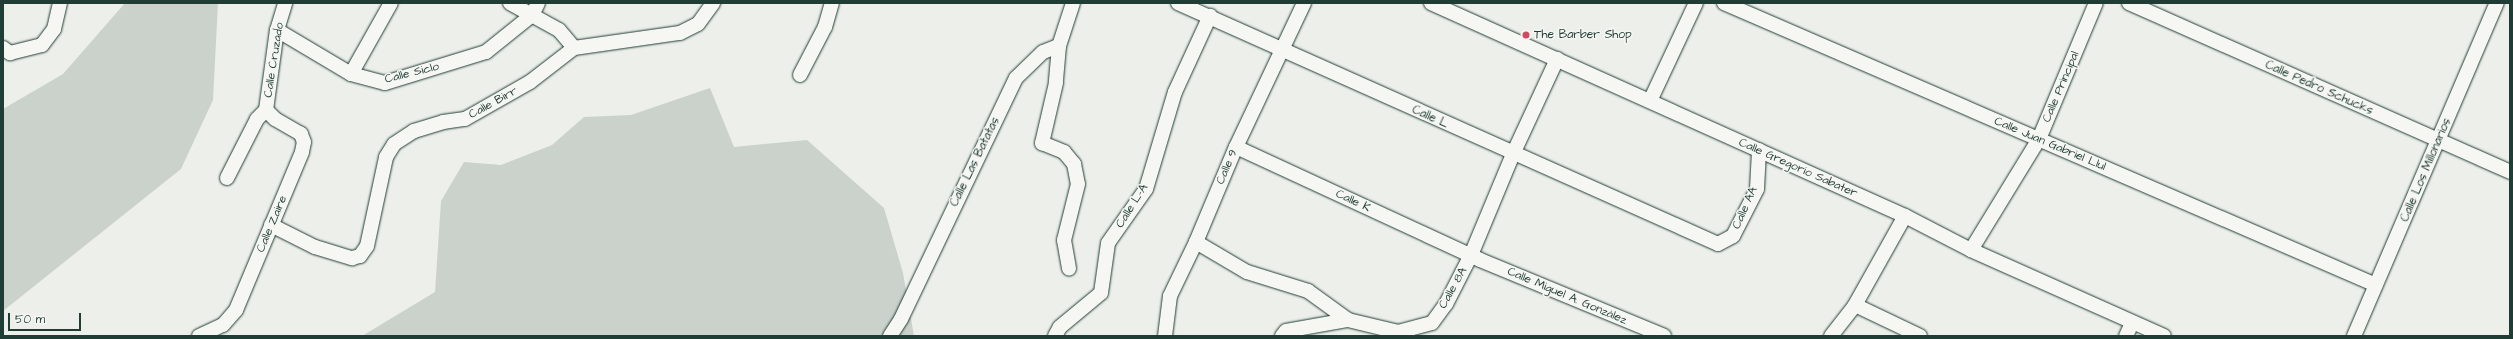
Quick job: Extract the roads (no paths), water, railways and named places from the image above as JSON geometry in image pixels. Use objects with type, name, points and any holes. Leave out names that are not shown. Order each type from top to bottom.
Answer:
[{"type":"street","points":[[3,48],[10,53],[42,45],[54,29],[60,3]]},
{"type":"street","name":"Calle Cruzado","points":[[227,178],[257,119],[266,110],[278,30],[285,3]]},
{"type":"street","points":[[351,74],[391,3]]},
{"type":"street","points":[[510,3],[535,9],[559,30],[574,48]]},
{"type":"street","name":"Calle Birr","points":[[271,225],[315,247],[352,258],[360,256],[367,246],[386,156],[394,144],[414,131],[443,122],[465,119],[530,82],[574,48],[680,33],[698,24],[713,3]]},
{"type":"street","points":[[800,76],[826,26],[832,3]]},
{"type":"street","points":[[1069,268],[1064,240],[1078,184],[1074,164],[1064,152],[1042,143],[1056,83],[1059,46],[1072,3]]},
{"type":"street","name":"Calle L","points":[[1178,3],[1210,16],[1513,154],[1683,228]]},
{"type":"street","name":"Calle 9","points":[[1165,336],[1170,296],[1196,242],[1236,147],[1284,50],[1304,3]]},
{"type":"street","name":"Calle Gregorio Sabater","points":[[1431,3],[1905,216],[1971,250],[2164,336]]},
{"type":"street","points":[[1650,101],[1696,3]]},
{"type":"street","name":"Calle Juan Gabriel Llul","points":[[1724,3],[2376,284]]},
{"type":"street","name":"Calle Principal","points":[[1971,250],[2039,139],[2096,3]]},
{"type":"street","name":"Calle Pedro Schucks","points":[[2129,3],[2438,142],[2510,172]]},
{"type":"street","name":"Calle Los Millonarios","points":[[2354,336],[2497,3]]},
{"type":"street","name":"Calle Siclo","points":[[278,30],[351,74],[385,83],[486,52],[535,9]]},
{"type":"street","name":"Calle L-A","points":[[1055,336],[1060,326],[1100,294],[1108,243],[1146,190],[1175,92],[1210,16]]},
{"type":"street","name":"Calle Las Batatas","points":[[890,336],[901,319],[1016,78],[1043,52],[1059,46]]},
{"type":"street","name":"Calle 8A","points":[[1196,242],[1247,272],[1308,292],[1348,320],[1398,332],[1432,323],[1446,304],[1471,255],[1513,154],[1557,59]]},
{"type":"street","name":"Calle Zaire","points":[[199,336],[223,325],[236,310],[302,152],[304,142],[301,134],[276,119],[266,110]]},
{"type":"street","name":"Calle K","points":[[1236,147],[1471,255]]},
{"type":"street","name":"Calle AA","points":[[1683,228],[1718,244],[1733,236],[1757,189],[1759,150]]},
{"type":"street","points":[[1831,336],[1855,305],[1905,216]]},
{"type":"street","name":"Calle Miguel A. González","points":[[1471,255],[1664,336]]},
{"type":"street","points":[[1855,305],[1920,336]]},
{"type":"street","points":[[1282,336],[1286,331],[1348,320]]},
{"type":"street","points":[[2126,336],[2132,323]]},
{"type":"place","name":"The Barber Shop","points":[[1526,35]]}]
